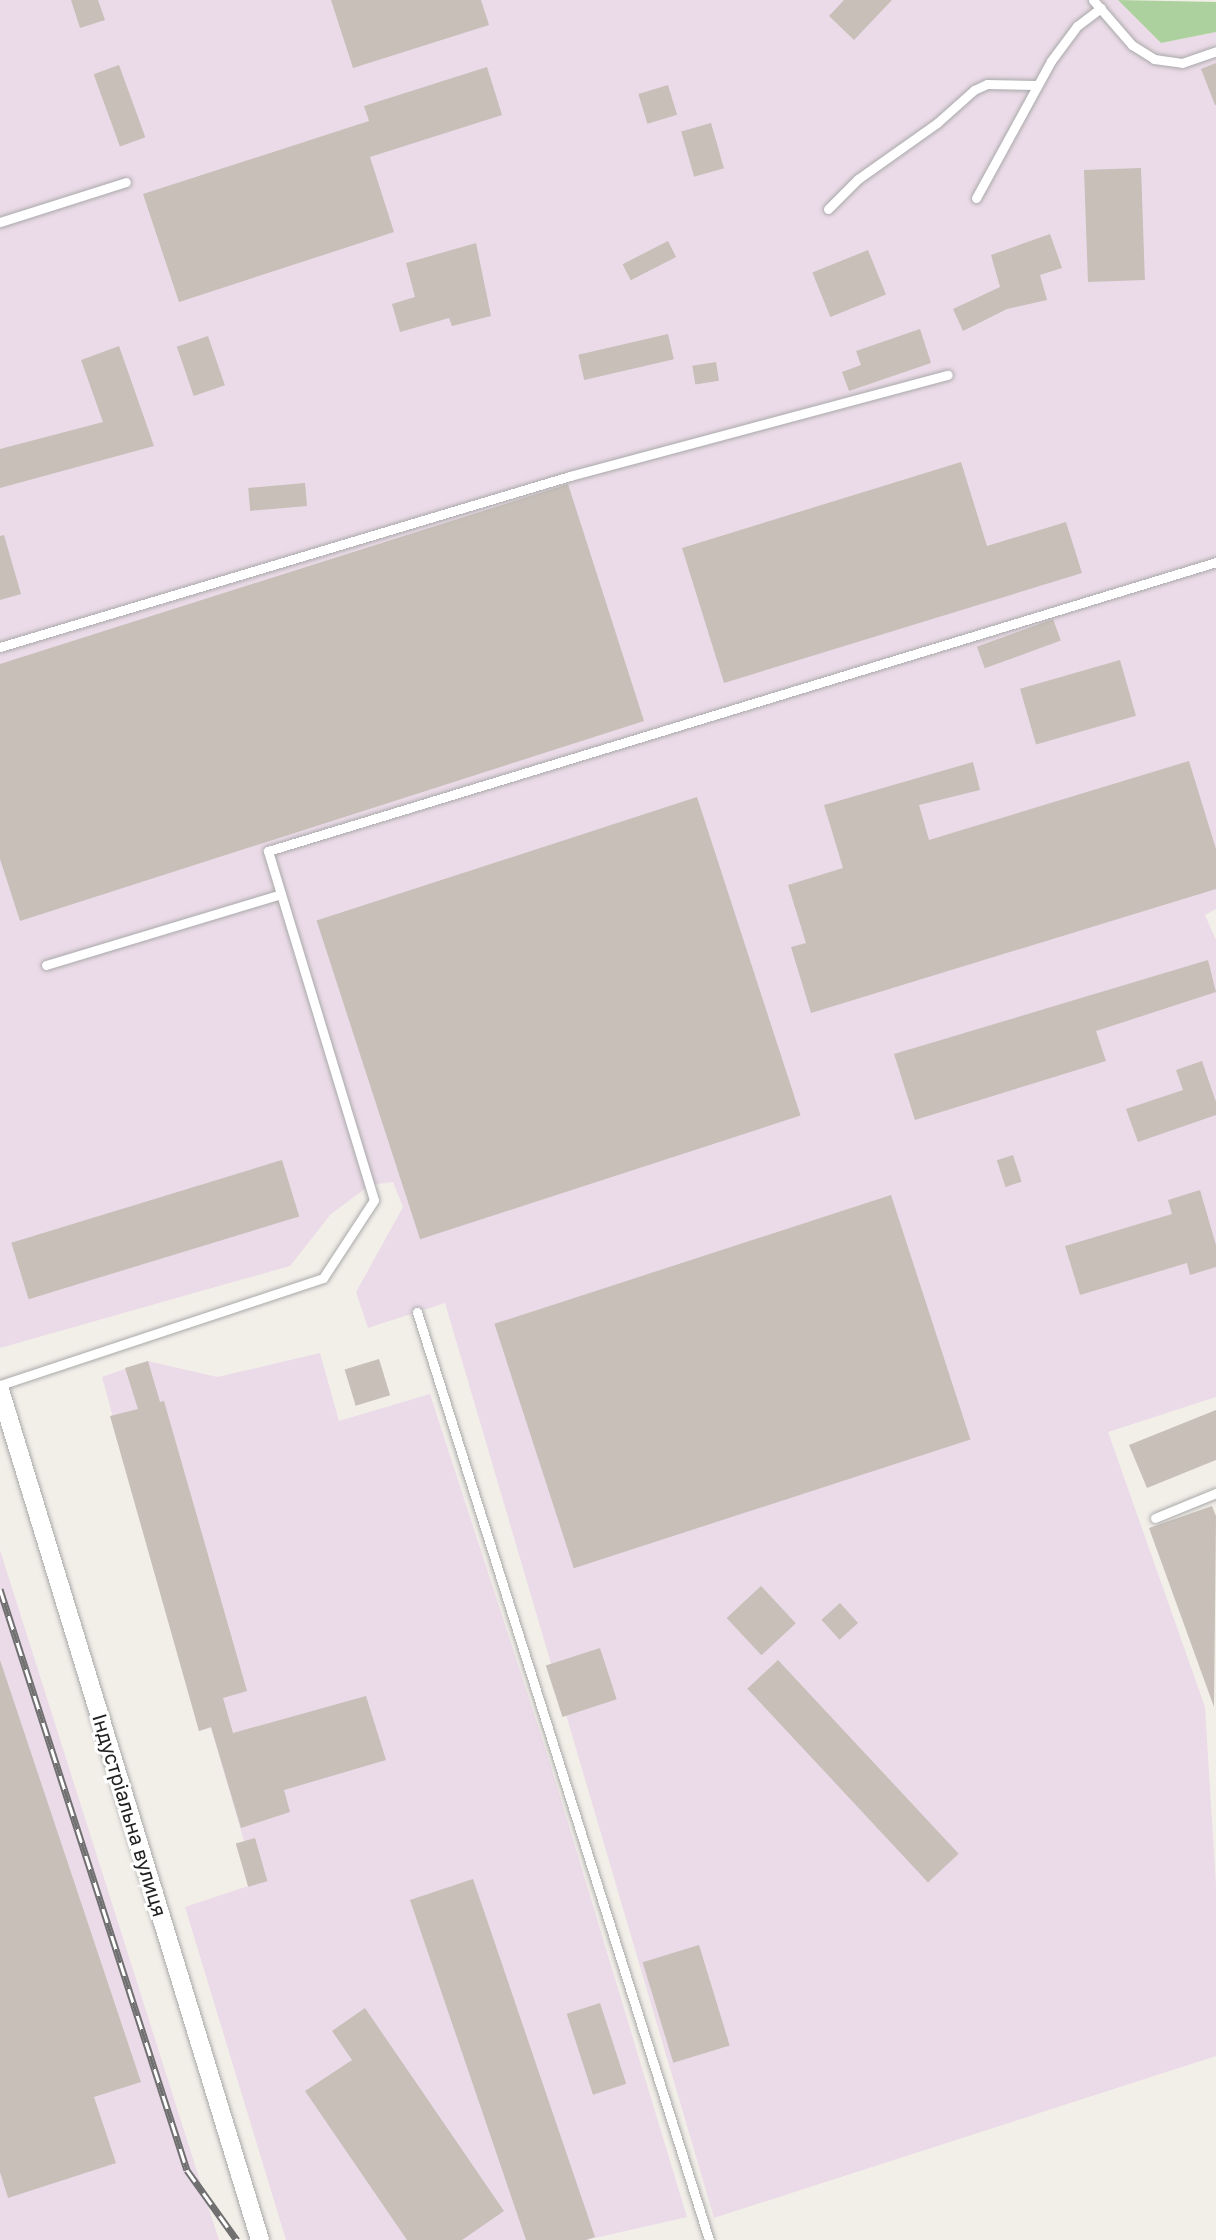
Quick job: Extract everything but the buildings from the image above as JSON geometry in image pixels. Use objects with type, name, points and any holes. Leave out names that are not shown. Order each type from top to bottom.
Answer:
[{"type":"street","name":"Індустріальна вулиця","points":[[0,1390],[260,2240]]},
{"type":"lane","points":[[1093,0],[1132,45],[1154,59],[1182,63],[1216,51]]},
{"type":"lane","points":[[976,198],[1036,85],[1077,26],[1101,8]]},
{"type":"lane","points":[[828,209],[858,179],[936,123],[974,90],[987,84],[1036,85]]},
{"type":"lane","points":[[0,222],[126,182]]},
{"type":"lane","points":[[0,647],[570,476],[948,375]]},
{"type":"lane","points":[[0,1384],[322,1278],[374,1200],[268,851],[1216,562]]},
{"type":"lane","points":[[46,965],[281,894]]},
{"type":"lane","points":[[417,1312],[709,2240]]},
{"type":"lane","points":[[1155,1518],[1216,1493]]},
{"type":"shaded area","points":[[0,0],[1118,0],[1161,43],[1216,32],[1216,909],[1205,915],[1216,940],[1216,1397],[1108,1432],[1205,1707],[1216,1886],[1216,2056],[714,2218],[445,1303],[368,1328],[356,1292],[403,1207],[393,1182],[370,1185],[331,1214],[290,1266],[0,1348]]},
{"type":"shaded area","points":[[320,1353],[339,1421],[430,1394],[549,1760],[687,2217],[586,2240],[286,2240],[185,1907],[248,1886],[244,1841],[211,1728],[199,1731],[102,1377],[148,1361],[217,1377]]},
{"type":"shaded area","points":[[0,1550],[207,2203],[219,2240],[0,2240]]},
{"type":"green space","points":[[1118,0],[1216,2],[1216,32],[1161,43]]},
{"type":"railway","points":[[0,1589],[187,2170],[237,2240]]}]
